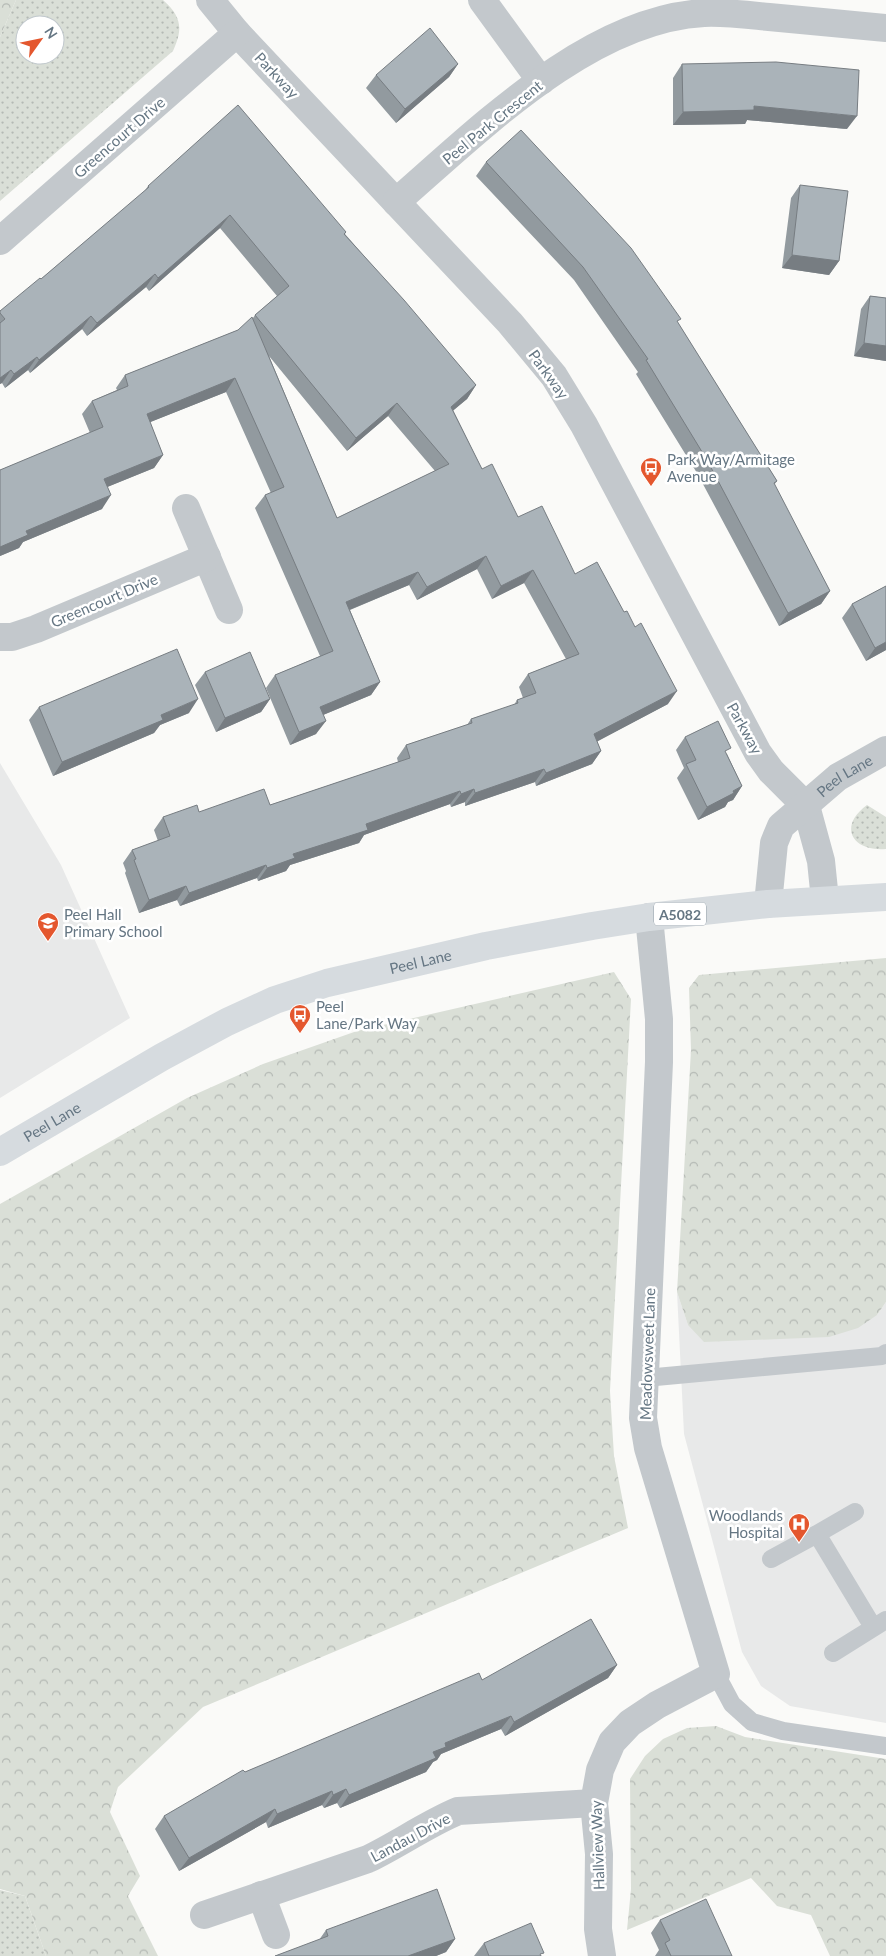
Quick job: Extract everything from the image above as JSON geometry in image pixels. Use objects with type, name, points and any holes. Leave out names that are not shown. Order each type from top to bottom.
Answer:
[{"type":"main road","name":"A5082","points":[[768,904],[886,897]]},
{"type":"main road","name":"Peel Lane","points":[[0,1152],[178,1048],[227,1022],[275,1000],[326,983],[419,960],[592,926],[649,917],[768,904]]},
{"type":"street","name":"Parkway","points":[[210,0],[510,323],[554,376],[584,425],[758,753],[771,771],[806,806]]},
{"type":"street","points":[[482,0],[541,81]]},
{"type":"street","name":"Peel Park Crescent","points":[[396,202],[504,108],[589,50],[629,31],[666,18],[705,12],[886,28]]},
{"type":"street","name":"Greencourt Drive","points":[[0,241],[238,32]]},
{"type":"street","points":[[186,508],[229,610]]},
{"type":"street","name":"Greencourt Drive","points":[[0,636],[12,637],[36,629],[207,557]]},
{"type":"street","name":"Peel Lane","points":[[768,904],[774,843],[781,826],[838,777],[886,750]]},
{"type":"street","name":"Peel Lane","points":[[806,806],[821,861],[825,900]]},
{"type":"street","name":"Meadowsweet Lane","points":[[649,917],[659,1019],[660,1062],[644,1418],[648,1448],[716,1674]]},
{"type":"street","name":"Hallview Way","points":[[602,1956],[598,1929],[599,1854],[594,1802],[600,1770],[612,1742],[630,1723],[657,1705],[716,1674]]},
{"type":"street","name":"Landau Drive","points":[[204,1915],[368,1859],[393,1847],[438,1819],[458,1811],[594,1802]]},
{"type":"street","points":[[261,1895],[276,1935]]},
{"type":"lane","points":[[645,1378],[882,1356],[886,1354]]},
{"type":"lane","points":[[771,1559],[855,1512]]},
{"type":"lane","points":[[817,1534],[880,1623],[833,1653]]},
{"type":"lane","name":"Meadowsweet Lane","points":[[716,1674],[732,1704],[752,1722],[783,1731],[886,1746]]},
{"type":"shaded area","name":"Peel Hall Primary School","points":[[0,763],[61,865],[130,1018],[0,1098]]},
{"type":"shaded area","name":"Woodlands Hospital","points":[[677,1292],[688,1325],[877,1315],[886,1302],[886,1723],[790,1706],[761,1686],[742,1652],[684,1434]]},
{"type":"green space","points":[[0,0],[16,0],[0,37]]},
{"type":"green space","points":[[16,0],[163,0],[174,12],[179,24],[178,36],[173,51],[0,201],[0,37]]},
{"type":"green space","points":[[867,805],[886,817],[886,849],[874,849],[865,846],[853,836],[851,829],[853,822],[858,813]]},
{"type":"green space","points":[[886,958],[886,1302],[877,1315],[858,1328],[829,1337],[704,1342],[688,1325],[677,1292],[691,1050],[689,988],[699,975]]},
{"type":"green space","points":[[614,972],[631,999],[610,1391],[614,1456],[628,1528],[203,1707],[118,1787],[110,1812],[140,1876],[128,1896],[158,1956],[46,1956],[25,1896],[0,1889],[0,1204],[187,1098],[263,1064],[357,1031]]},
{"type":"green space","points":[[716,1726],[745,1737],[886,1759],[886,1956],[830,1956],[811,1915],[777,1906],[751,1878],[627,1930],[631,1889],[630,1779],[645,1756],[663,1739],[687,1728]]},
{"type":"green space","points":[[0,1890],[25,1896],[46,1956],[0,1956]]},
{"type":"building","points":[[430,28],[458,64],[405,109],[376,75]]},
{"type":"building","points":[[776,62],[859,70],[857,116],[754,106],[754,110],[683,112],[682,64]]},
{"type":"building","points":[[238,105],[346,232],[344,234],[404,300],[476,385],[451,407],[482,469],[492,464],[518,517],[542,506],[575,574],[597,562],[624,612],[627,611],[635,627],[641,623],[677,691],[594,734],[601,751],[546,773],[544,769],[475,793],[474,789],[461,794],[460,791],[366,824],[368,830],[293,854],[295,858],[267,868],[266,865],[189,893],[186,886],[149,900],[132,850],[170,836],[163,817],[197,805],[199,812],[264,789],[270,805],[410,758],[406,745],[472,723],[471,719],[518,703],[517,700],[536,693],[528,674],[579,654],[533,570],[501,586],[486,556],[427,587],[418,572],[346,602],[380,682],[320,707],[326,721],[299,732],[275,675],[333,651],[265,495],[284,487],[235,378],[147,414],[163,455],[104,479],[111,495],[26,531],[28,535],[0,547],[0,470],[103,427],[92,401],[128,386],[125,375],[238,330],[252,317],[337,518],[449,464],[397,403],[356,438],[255,315],[289,286],[230,215],[158,278],[155,274],[97,323],[91,316],[39,360],[37,357],[14,374],[11,370],[0,378],[0,323],[5,319],[0,311],[41,279],[149,187]]},
{"type":"building","points":[[521,130],[631,248],[681,319],[677,321],[777,481],[774,483],[830,591],[788,613],[707,460],[646,360],[648,359],[583,267],[486,162]]},
{"type":"building","points":[[800,185],[848,191],[839,261],[792,255]]},
{"type":"building","points":[[870,296],[886,298],[886,346],[864,343]]},
{"type":"building","points":[[886,586],[886,642],[875,648],[852,604]]},
{"type":"building","points":[[177,649],[198,699],[161,715],[163,720],[62,762],[39,707]]},
{"type":"building","points":[[250,652],[270,699],[225,718],[205,672]]},
{"type":"building","points":[[718,721],[731,748],[725,751],[742,786],[733,791],[734,793],[707,807],[686,764],[696,760],[685,737]]},
{"type":"building","points":[[591,1619],[617,1665],[514,1722],[511,1716],[445,1743],[446,1747],[433,1752],[436,1758],[349,1795],[346,1789],[333,1795],[332,1791],[277,1814],[275,1809],[189,1858],[164,1816],[243,1770],[245,1772],[479,1673],[482,1680]]},
{"type":"building","points":[[437,1889],[455,1939],[408,1956],[275,1956],[328,1936],[326,1930]]},
{"type":"building","points":[[706,1899],[732,1956],[671,1956],[665,1943],[670,1940],[660,1920]]},
{"type":"building","points":[[531,1923],[544,1953],[540,1954],[541,1956],[489,1956],[484,1943]]},
{"type":"place","name":"Park Way/Armitage Avenue","points":[[651,487]]},
{"type":"place","name":"Peel Hall Primary School","points":[[48,942]]},
{"type":"place","name":"Peel Lane/Park Way","points":[[300,1034]]},
{"type":"place","name":"Woodlands Hospital","points":[[799,1543]]}]
